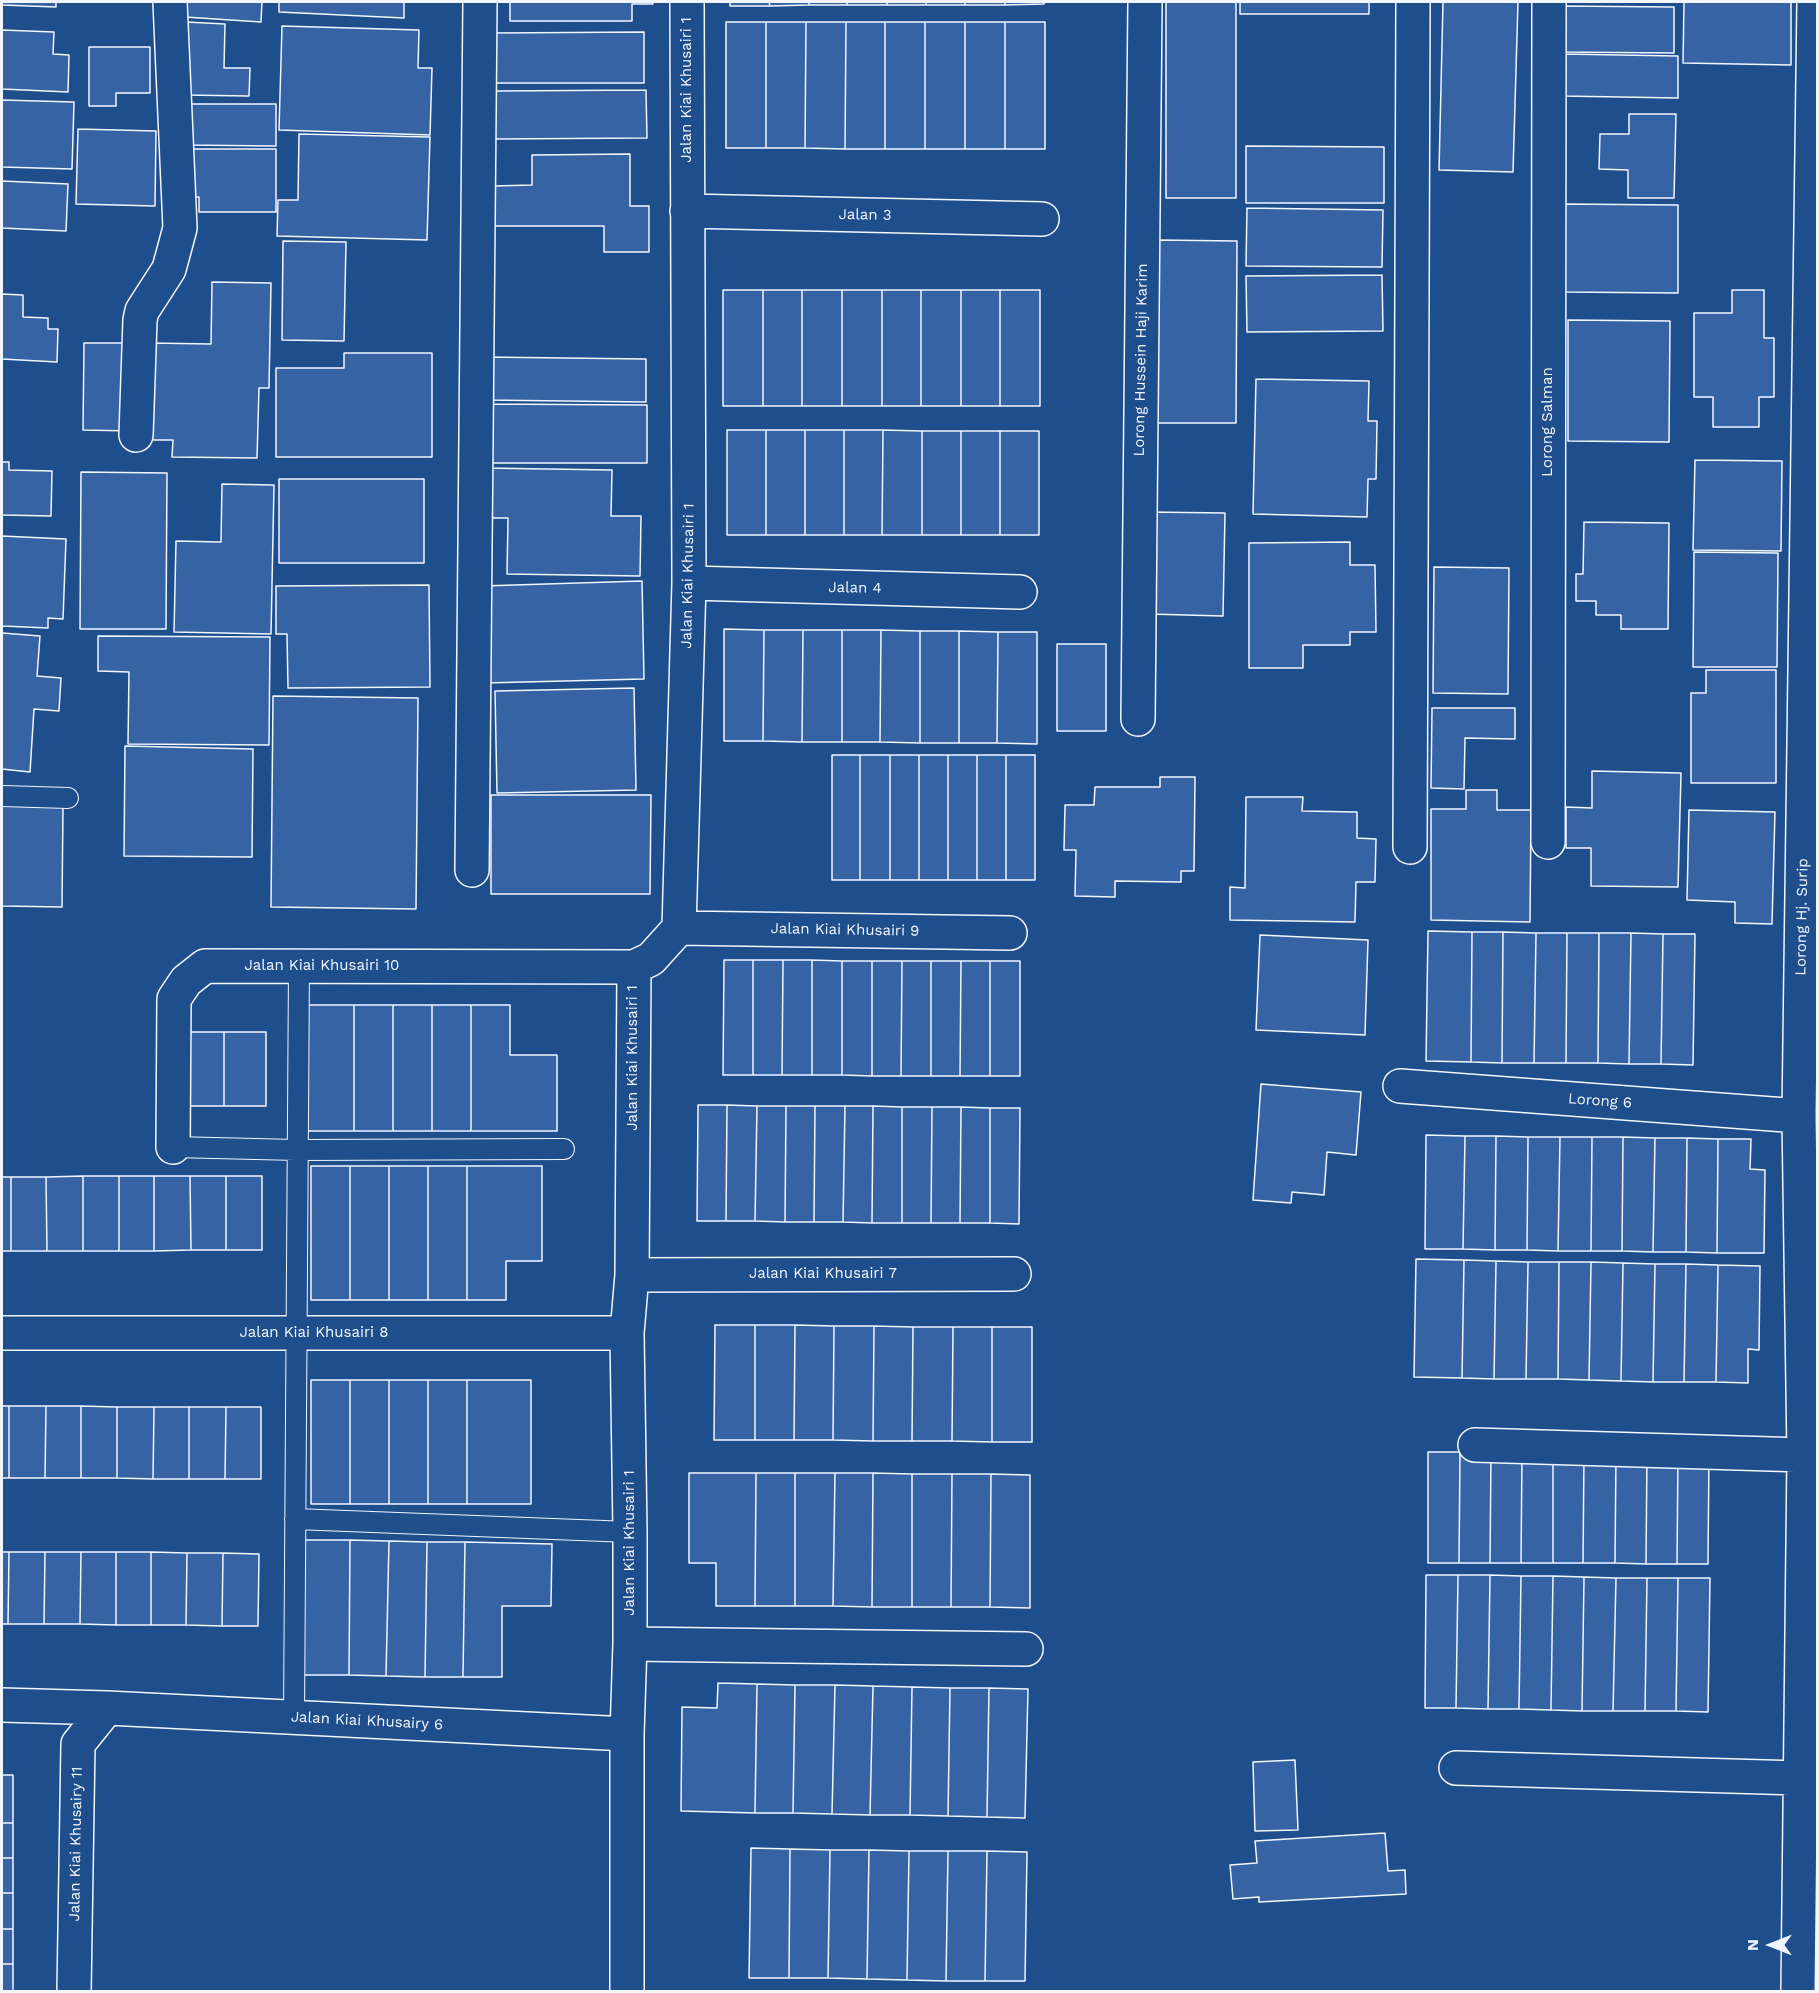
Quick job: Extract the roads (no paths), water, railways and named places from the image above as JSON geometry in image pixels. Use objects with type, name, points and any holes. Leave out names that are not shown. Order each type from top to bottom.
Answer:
[{"type":"street","points":[[136,435],[140,320],[142,311],[169,269],[180,228],[170,2]]},
{"type":"street","points":[[471,870],[480,2]]},
{"type":"street","name":"Jalan Kiai Khusairi 1","points":[[627,1992],[630,1532],[627,1333],[632,1275],[634,967],[651,959],[680,927],[689,583],[687,2]]},
{"type":"street","name":"Lorong Hussein Haji Karim","points":[[1137,719],[1145,2]]},
{"type":"street","points":[[1410,847],[1413,2]]},
{"type":"street","name":"Lorong Salman","points":[[1548,842],[1549,2]]},
{"type":"street","name":"Lorong Hj. Surip","points":[[1798,1992],[1799,1778],[1808,1441],[1798,1116],[1814,2]]},
{"type":"street","name":"Jalan 3","points":[[687,211],[1042,219]]},
{"type":"street","name":"Jalan 4","points":[[689,583],[1020,592]]},
{"type":"street","name":"Jalan Kiai Khusairi 9","points":[[680,927],[1010,933]]},
{"type":"street","name":"Jalan Kiai Khusairi 10","points":[[173,1147],[174,999],[186,981],[205,966],[634,967]]},
{"type":"street","name":"Lorong 6","points":[[1401,1086],[1798,1116]]},
{"type":"street","name":"Jalan Kiai Khusairi 7","points":[[632,1275],[1014,1274]]},
{"type":"street","name":"Jalan Kiai Khusairi 8","points":[[2,1333],[627,1333]]},
{"type":"street","points":[[1475,1445],[1808,1441]]},
{"type":"street","points":[[630,1644],[1026,1649]]},
{"type":"street","name":"Jalan Kiai Khusairy 6","points":[[2,1705],[107,1708],[627,1734]]},
{"type":"street","name":"Jalan Kiai Khusairy 11","points":[[74,1992],[78,1744],[107,1708]]},
{"type":"street","points":[[1455,1768],[1799,1778]]},
{"type":"lane","points":[[2,796],[69,798]]},
{"type":"lane","points":[[294,1717],[299,966]]},
{"type":"lane","points":[[173,1147],[297,1150],[564,1149]]},
{"type":"lane","points":[[295,1520],[630,1532]]}]
